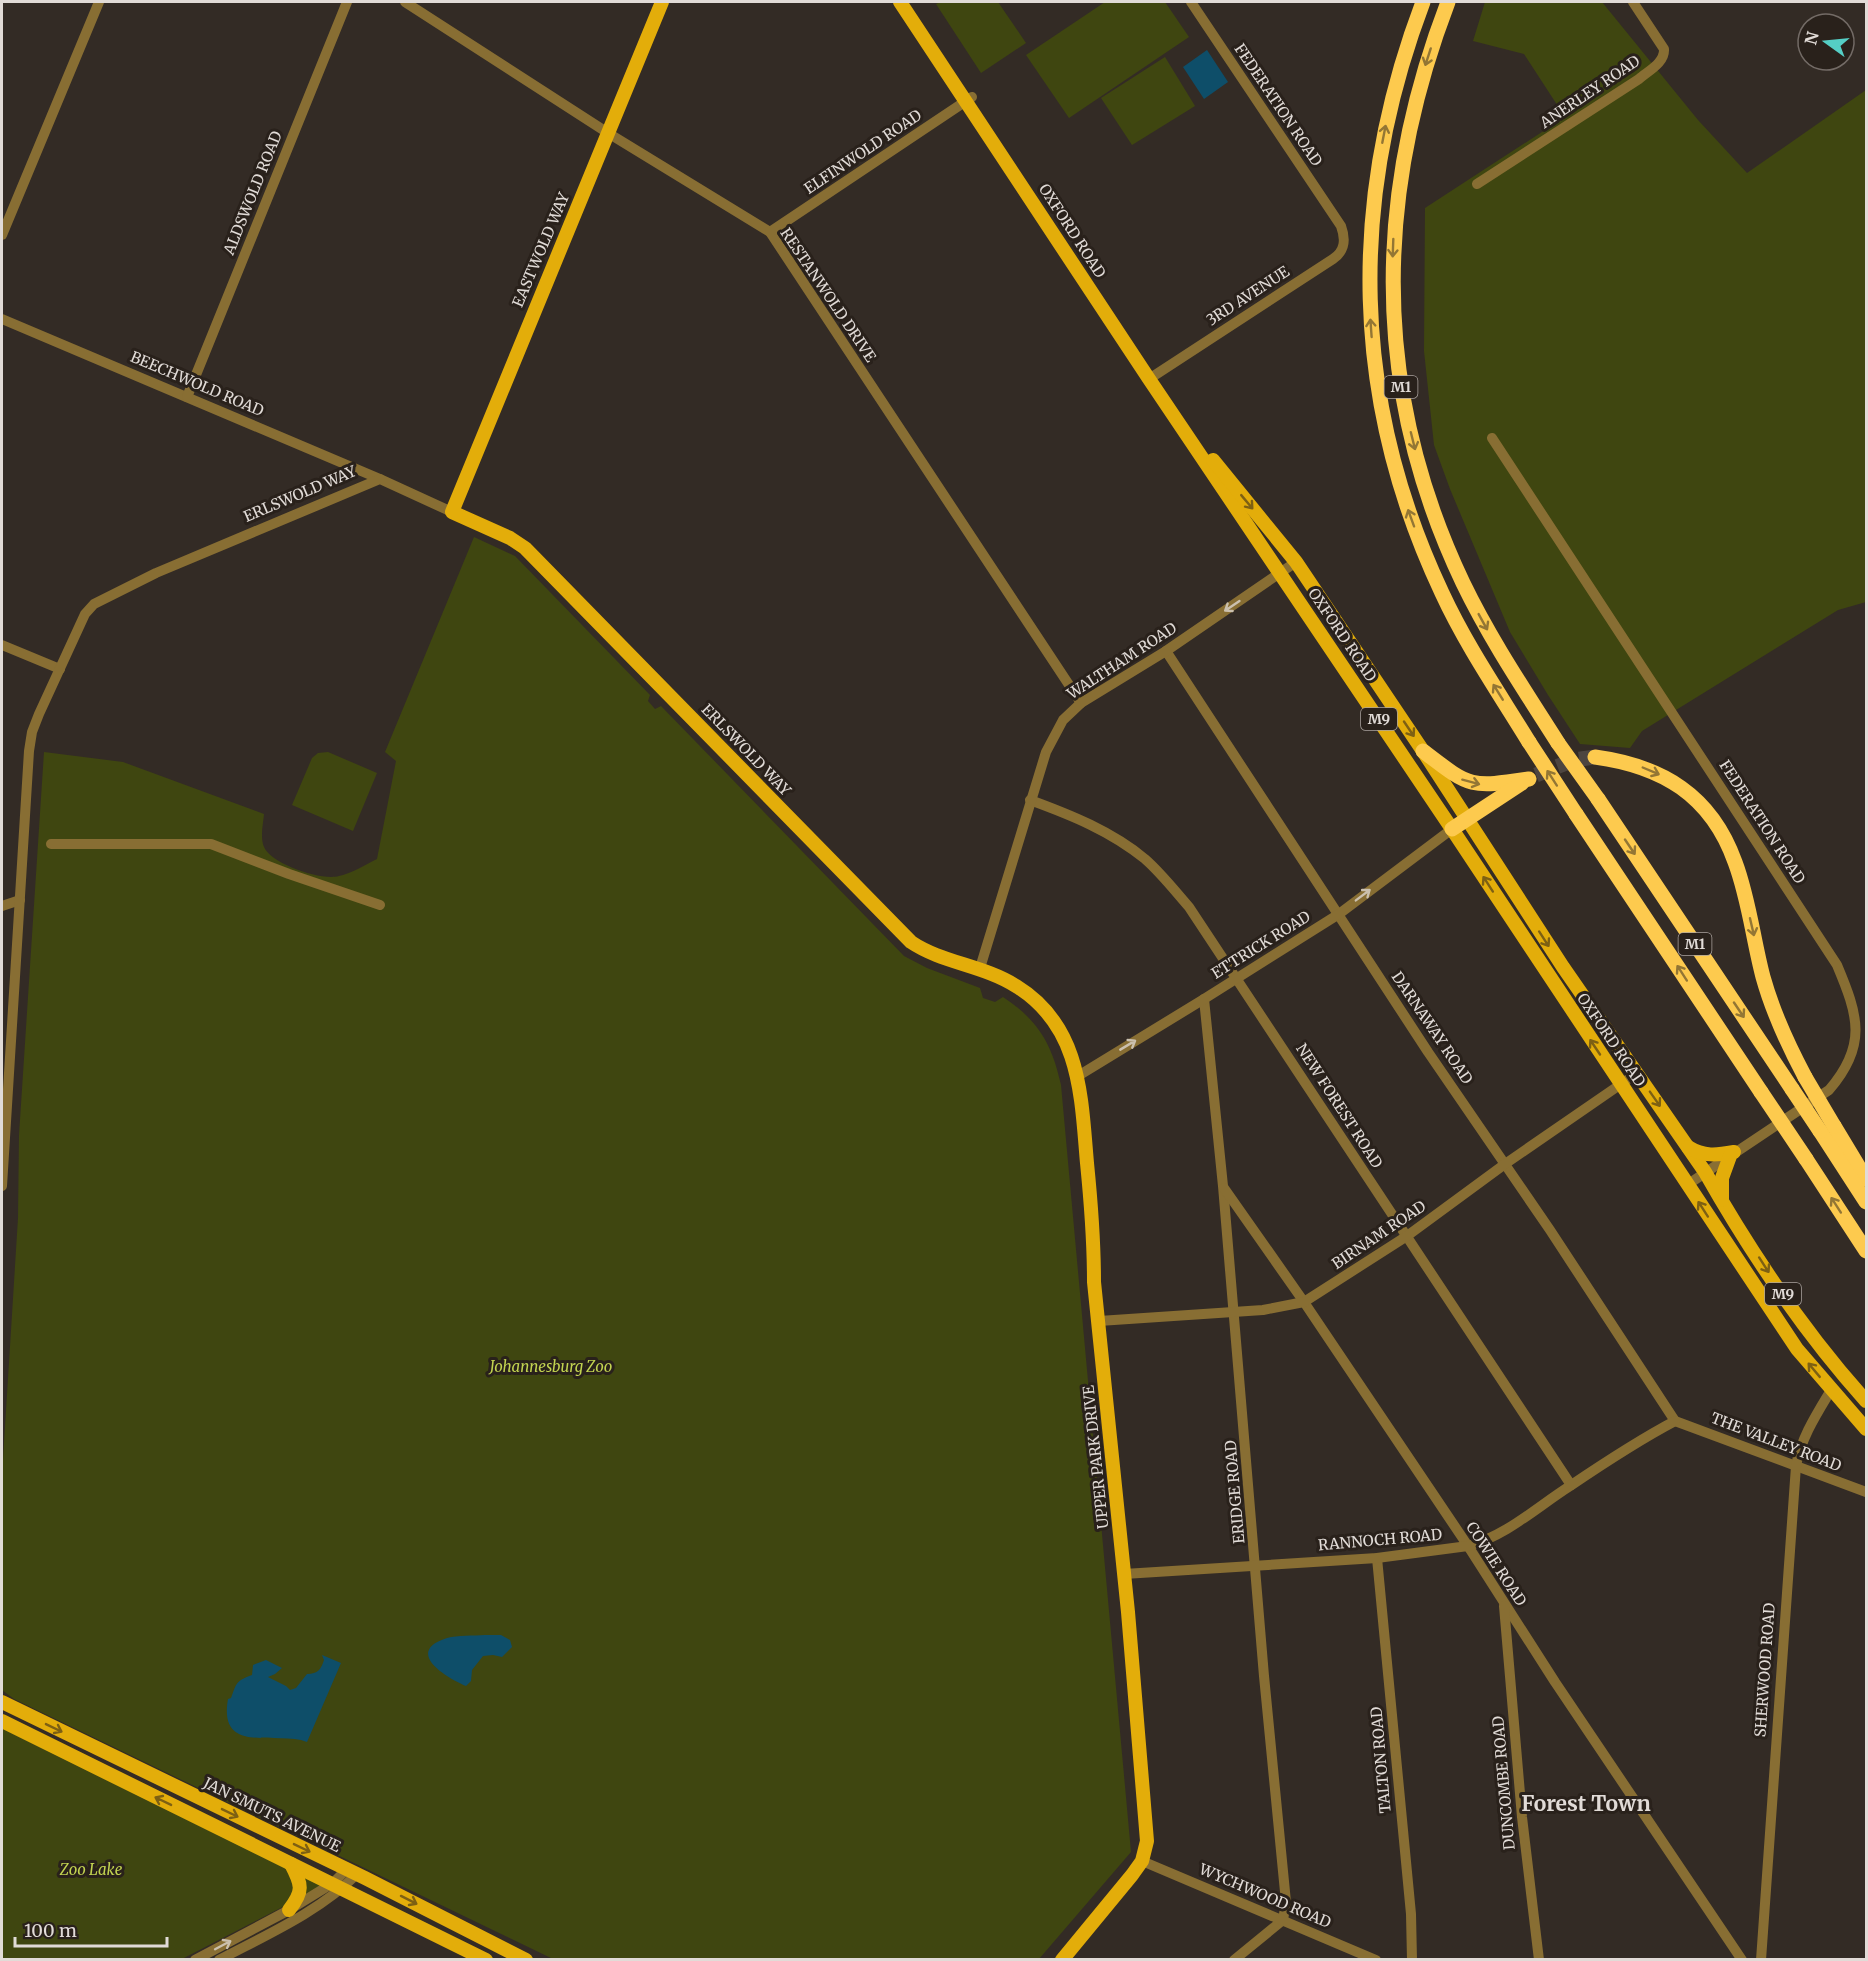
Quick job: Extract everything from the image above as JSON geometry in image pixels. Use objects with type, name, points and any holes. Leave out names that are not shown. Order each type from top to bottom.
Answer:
[{"type":"highway","name":"M1","points":[[1423,2],[1401,68],[1385,129],[1373,198],[1370,244],[1369,296],[1375,368],[1390,450],[1404,498],[1422,547],[1453,614],[1529,742],[1866,1251]]},
{"type":"highway","name":"M1","points":[[1448,2],[1423,75],[1409,130],[1399,183],[1392,286],[1399,374],[1405,407],[1420,469],[1440,531],[1494,640],[1558,743],[1792,1089],[1827,1128],[1866,1202]]},
{"type":"highway","points":[[1423,751],[1449,772],[1470,783],[1488,785],[1532,777],[1452,829]]},
{"type":"highway","points":[[1594,757],[1623,761],[1671,781],[1706,811],[1721,831],[1739,874],[1763,976],[1786,1042],[1805,1077],[1827,1128],[1866,1179]]},
{"type":"main road","name":"EASTWOLD WAY","points":[[452,512],[662,2]]},
{"type":"main road","name":"OXFORD ROAD","points":[[900,2],[969,99]]},
{"type":"main road","name":"OXFORD ROAD","points":[[909,2],[969,99],[1281,574],[1687,1185],[1797,1349],[1866,1429]]},
{"type":"main road","name":"OXFORD ROAD","points":[[1153,377],[1220,470],[1296,562],[1423,751],[1563,967],[1705,1172],[1722,1202],[1799,1319],[1866,1401]]},
{"type":"main road","name":"ERLSWOLD WAY","points":[[452,512],[510,538],[525,548],[911,942],[925,950],[980,969]]},
{"type":"main road","name":"UPPER PARK DRIVE","points":[[980,969],[1015,985],[1046,1010],[1062,1033],[1078,1076],[1094,1234],[1094,1282],[1144,1790],[1147,1841],[1142,1861]]},
{"type":"main road","points":[[1688,1147],[1702,1154],[1732,1154],[1722,1179],[1722,1202]]},
{"type":"main road","name":"JAN SMUTS AVENUE","points":[[2,1702],[526,1959]]},
{"type":"main road","points":[[3,1723],[486,1959]]},
{"type":"main road","points":[[1062,1959],[1142,1861]]},
{"type":"main road","points":[[289,1910],[299,1898],[301,1888],[291,1864]]},
{"type":"street","points":[[2,235],[99,2]]},
{"type":"street","name":"ALDSWOLD ROAD","points":[[188,397],[347,2]]},
{"type":"street","name":"RESTANWOLD DRIVE","points":[[405,2],[608,133],[770,232],[1081,703]]},
{"type":"street","name":"FEDERATION ROAD","points":[[1191,2],[1341,226]]},
{"type":"street","name":"ANERLEY ROAD","points":[[1477,184],[1659,63],[1664,57],[1664,49],[1633,2]]},
{"type":"street","name":"ELFINWOLD ROAD","points":[[770,232],[969,99]]},
{"type":"street","name":"3RD AVENUE","points":[[1153,377],[1339,255],[1344,243],[1341,226]]},
{"type":"street","name":"BEECHWOLD ROAD","points":[[2,319],[380,478]]},
{"type":"street","name":"FEDERATION ROAD","points":[[1492,438],[1837,965],[1855,1012],[1856,1041],[1851,1058],[1829,1090],[1687,1185]]},
{"type":"street","name":"ERLSWOLD WAY","points":[[2,1186],[30,741],[39,714],[85,615],[100,600],[156,573],[380,478],[452,512]]},
{"type":"street","name":"WALTHAM ROAD","points":[[980,969],[1030,800],[1051,739],[1063,720],[1081,703],[1166,651],[1296,562]]},
{"type":"street","points":[[2,645],[60,669]]},
{"type":"street","name":"DARNAWAY ROAD","points":[[1166,651],[1428,1052],[1675,1421]]},
{"type":"street","name":"NEW FOREST ROAD","points":[[1030,800],[1083,821],[1127,846],[1146,860],[1189,907],[1571,1485]]},
{"type":"street","name":"ETTRICK ROAD","points":[[1078,1076],[1338,914],[1452,829]]},
{"type":"street","points":[[51,844],[211,844],[289,874],[381,905]]},
{"type":"street","points":[[2,906],[20,900]]},
{"type":"street","name":"ERIDGE ROAD","points":[[1204,999],[1223,1186],[1264,1676],[1286,1891],[1286,1909],[1283,1920]]},
{"type":"street","name":"BIRNAM ROAD","points":[[1099,1321],[1263,1310],[1304,1302],[1407,1236],[1505,1164],[1637,1073]]},
{"type":"street","name":"COWIE ROAD","points":[[1223,1186],[1468,1546],[1742,1959]]},
{"type":"street","name":"SHERWOOD ROAD","points":[[1761,1959],[1796,1466],[1799,1448],[1807,1430],[1831,1390]]},
{"type":"street","name":"THE VALLEY ROAD","points":[[1675,1421],[1866,1492]]},
{"type":"street","name":"RANNOCH ROAD","points":[[1124,1574],[1377,1558],[1468,1546],[1502,1532],[1571,1485],[1675,1421]]},
{"type":"street","name":"TALTON ROAD","points":[[1377,1558],[1411,1914],[1412,1959]]},
{"type":"street","name":"DUNCOMBE ROAD","points":[[1504,1603],[1523,1828],[1539,1959]]},
{"type":"street","name":"WYCHWOOD ROAD","points":[[1142,1861],[1376,1959]]},
{"type":"street","points":[[219,1959],[338,1886],[352,1872]]},
{"type":"street","points":[[195,1959],[272,1925],[289,1910],[338,1886]]},
{"type":"street","points":[[1234,1959],[1283,1920]]},
{"type":"green space","points":[[941,2],[998,2],[1026,43],[981,73],[936,4]]},
{"type":"green space","points":[[1105,2],[1165,2],[1189,37],[1069,118],[1026,55]]},
{"type":"green space","points":[[1485,2],[1602,2],[1698,120],[1747,173],[1866,90],[1866,602],[1838,610],[1642,731],[1630,748],[1580,744],[1548,695],[1510,632],[1434,445],[1424,351],[1425,208],[1565,117],[1524,54],[1473,41]]},
{"type":"green space","points":[[1165,57],[1195,106],[1132,145],[1101,98]]},
{"type":"green space","name":"Johannesburg Zoo","points":[[474,537],[515,556],[650,695],[648,701],[655,709],[661,706],[904,956],[927,968],[980,988],[983,998],[995,1002],[1003,997],[1034,1024],[1042,1034],[1053,1057],[1061,1085],[1131,1852],[1039,1959],[553,1959],[14,1699],[2,1690],[2,1475],[18,1218],[19,1135],[44,752],[123,762],[264,814],[262,835],[264,847],[276,859],[297,870],[331,877],[358,869],[377,859],[396,761],[385,752]]},
{"type":"green space","points":[[328,752],[377,773],[353,831],[292,805],[312,758],[318,753]]},
{"type":"green space","name":"Zoo Lake","points":[[2,1728],[325,1885],[182,1959],[2,1959]]},
{"type":"water","points":[[1207,50],[1228,82],[1204,99],[1183,67]]},
{"type":"water","points":[[501,1635],[510,1640],[512,1647],[502,1657],[483,1656],[472,1670],[471,1681],[466,1686],[440,1671],[429,1657],[429,1650],[434,1644],[447,1638]]},
{"type":"water","points":[[322,1655],[341,1663],[307,1742],[294,1739],[252,1737],[240,1734],[232,1728],[227,1717],[228,1699],[231,1698],[238,1683],[252,1675],[253,1665],[266,1660],[282,1668],[268,1677],[290,1690],[296,1688],[307,1674],[314,1673],[322,1666],[324,1660]]},
{"type":"tunnel","points":[[1536,775],[1574,760],[1595,757]]},
{"type":"district","name":"Forest Town","points":[[1586,1804]]}]
